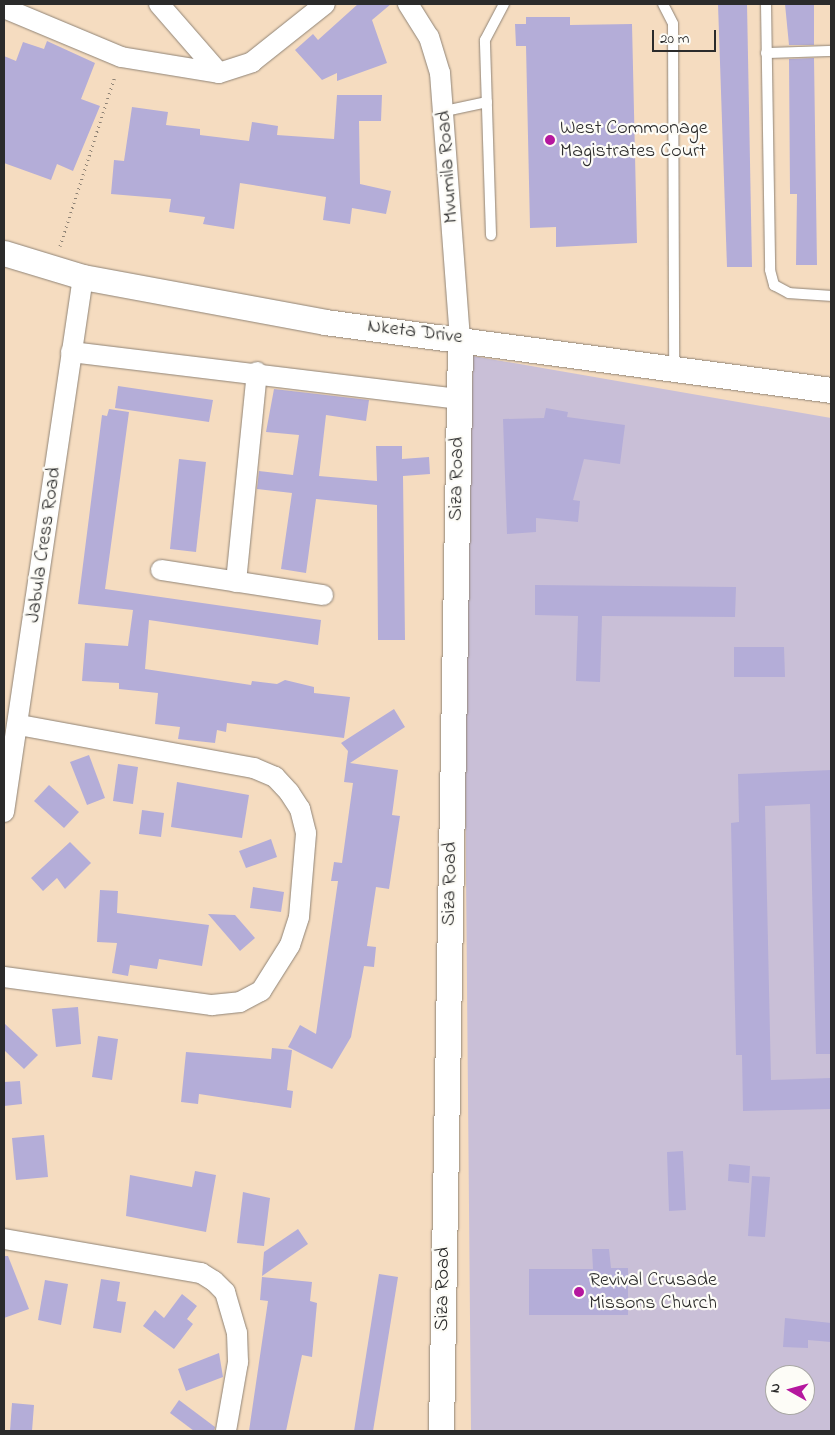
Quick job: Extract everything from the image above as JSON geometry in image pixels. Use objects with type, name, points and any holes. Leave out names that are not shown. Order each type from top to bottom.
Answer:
[{"type":"street","points":[[158,4],[220,73]]},
{"type":"street","points":[[4,8],[121,57],[220,73],[238,71],[252,62],[325,4]]},
{"type":"street","name":"Mvumila Road","points":[[408,4],[429,37],[440,73],[445,111],[460,338]]},
{"type":"street","name":"Nketa Drive","points":[[4,253],[52,270],[83,278],[325,322],[460,338],[831,390]]},
{"type":"street","name":"Jabula Cress Road","points":[[4,812],[19,725],[83,278]]},
{"type":"street","name":"Siza Road","points":[[441,1431],[460,338]]},
{"type":"street","points":[[71,352],[257,372],[458,399]]},
{"type":"street","points":[[236,582],[257,372]]},
{"type":"street","points":[[161,570],[323,595]]},
{"type":"street","points":[[4,977],[212,1005],[240,1002],[262,991],[290,944],[299,917],[306,833],[300,809],[289,792],[275,777],[254,768],[19,725]]},
{"type":"street","points":[[4,1239],[202,1273],[214,1281],[224,1292],[237,1333],[238,1362],[226,1431]]},
{"type":"lane","points":[[492,234],[485,40],[504,4]]},
{"type":"lane","points":[[663,4],[673,24],[674,368]]},
{"type":"lane","points":[[766,4],[770,270],[774,286],[789,293],[831,296]]},
{"type":"lane","points":[[766,53],[831,51]]},
{"type":"lane","points":[[445,111],[487,102]]},
{"type":"path","points":[[52,270],[121,57]]},
{"type":"shaded area","points":[[473,356],[831,418],[831,1431],[471,1431],[464,650]]},
{"type":"building","points":[[358,4],[391,4],[372,20],[387,63],[337,81],[337,73],[322,80],[295,50],[313,34],[318,40]]},
{"type":"building","points":[[718,4],[747,4],[752,267],[727,267]]},
{"type":"building","points":[[785,4],[814,4],[814,45],[789,45]]},
{"type":"building","name":"West Commonage Magistrates Court","points":[[526,17],[570,17],[570,25],[632,24],[637,243],[556,247],[556,227],[530,228],[526,46],[516,46],[515,24],[526,24]]},
{"type":"building","points":[[47,41],[95,63],[81,99],[100,106],[73,171],[57,164],[51,180],[4,163],[4,56],[16,61],[23,42],[44,49]]},
{"type":"building","points":[[814,58],[817,265],[796,265],[797,194],[790,194],[789,59]]},
{"type":"building","points":[[337,95],[382,95],[381,121],[359,121],[360,184],[391,191],[386,214],[352,208],[350,224],[323,220],[326,197],[240,183],[234,229],[203,224],[205,217],[169,212],[171,199],[111,194],[114,160],[124,161],[132,107],[168,112],[166,125],[200,129],[200,135],[249,141],[252,122],[278,126],[277,135],[334,139]]},
{"type":"building","points":[[118,386],[213,400],[209,422],[115,408]]},
{"type":"building","points":[[274,389],[369,400],[366,421],[326,415],[319,476],[377,481],[376,446],[402,446],[402,459],[429,457],[430,474],[403,476],[405,640],[378,640],[377,505],[316,499],[306,573],[281,569],[292,493],[257,489],[259,471],[293,475],[299,435],[266,432]]},
{"type":"building","points":[[546,408],[568,412],[567,417],[625,425],[620,464],[584,459],[573,500],[580,501],[578,522],[536,518],[536,532],[507,534],[503,419],[544,418]]},
{"type":"building","points":[[109,409],[129,412],[105,589],[321,620],[318,645],[149,620],[145,669],[251,685],[252,681],[277,684],[285,680],[314,687],[314,693],[350,697],[344,738],[227,723],[226,732],[217,730],[215,743],[178,739],[180,727],[155,724],[158,693],[119,689],[119,683],[82,681],[85,643],[128,646],[133,610],[78,604],[102,415],[107,416]]},
{"type":"building","points":[[179,459],[206,462],[196,552],[170,549]]},
{"type":"building","points":[[535,585],[736,587],[735,617],[602,616],[600,682],[576,681],[578,616],[535,615]]},
{"type":"building","points":[[734,647],[784,647],[785,677],[734,677]]},
{"type":"building","points":[[394,709],[405,727],[350,763],[398,770],[392,815],[400,816],[389,889],[376,887],[367,946],[376,947],[374,967],[364,966],[351,1037],[332,1069],[288,1047],[300,1025],[316,1034],[338,881],[331,881],[334,862],[342,863],[353,783],[344,782],[348,751],[341,743]]},
{"type":"building","points":[[89,755],[105,798],[87,805],[70,762]]},
{"type":"building","points":[[118,764],[138,767],[133,804],[113,801]]},
{"type":"building","points":[[831,770],[831,1054],[816,1054],[810,804],[765,806],[771,1080],[831,1078],[831,1109],[743,1111],[742,1055],[736,1055],[731,823],[739,822],[738,774]]},
{"type":"building","points":[[177,782],[249,795],[242,838],[171,827]]},
{"type":"building","points":[[49,785],[79,812],[64,828],[34,801]]},
{"type":"building","points":[[142,810],[164,813],[161,837],[139,834]]},
{"type":"building","points":[[271,839],[277,857],[246,868],[239,851]]},
{"type":"building","points":[[70,842],[91,863],[65,889],[57,878],[43,891],[31,878]]},
{"type":"building","points":[[253,887],[284,892],[281,912],[250,908]]},
{"type":"building","points":[[100,890],[118,891],[117,913],[209,925],[202,966],[159,959],[157,969],[130,965],[128,976],[112,973],[117,943],[97,942]]},
{"type":"building","points":[[208,914],[235,915],[255,938],[240,951]]},
{"type":"building","points":[[78,1007],[81,1044],[56,1047],[52,1009]]},
{"type":"building","points":[[4,1023],[38,1055],[24,1069],[4,1050]]},
{"type":"building","points":[[98,1036],[118,1039],[112,1080],[92,1077]]},
{"type":"building","points":[[272,1048],[292,1050],[287,1090],[293,1091],[291,1108],[199,1094],[198,1104],[181,1102],[186,1052],[271,1059]]},
{"type":"building","points":[[20,1081],[22,1104],[4,1106],[4,1082]]},
{"type":"building","points":[[44,1135],[48,1177],[16,1180],[12,1138]]},
{"type":"building","points":[[683,1151],[686,1210],[669,1211],[667,1152]]},
{"type":"building","points":[[729,1164],[750,1166],[749,1183],[728,1181]]},
{"type":"building","points":[[195,1171],[216,1175],[206,1232],[126,1216],[130,1175],[192,1187]]},
{"type":"building","points":[[752,1176],[770,1177],[765,1237],[748,1236]]},
{"type":"building","points":[[243,1192],[270,1198],[264,1246],[237,1243]]},
{"type":"building","points":[[298,1229],[308,1244],[262,1276],[264,1252]]},
{"type":"building","name":"Revival Crusade Missons Church","points":[[592,1249],[609,1249],[611,1268],[628,1268],[628,1315],[529,1315],[529,1269],[593,1269]]},
{"type":"building","points":[[4,1256],[8,1256],[29,1309],[4,1318]]},
{"type":"building","points":[[379,1274],[398,1277],[373,1431],[354,1431]]},
{"type":"building","points":[[262,1277],[312,1282],[310,1301],[317,1303],[312,1357],[302,1355],[286,1431],[249,1431],[268,1301],[260,1300]]},
{"type":"building","points":[[101,1279],[120,1282],[117,1301],[126,1302],[121,1333],[93,1328]]},
{"type":"building","points":[[45,1280],[68,1284],[61,1325],[38,1320]]},
{"type":"building","points":[[182,1294],[197,1306],[187,1319],[193,1324],[174,1349],[143,1326],[155,1310],[164,1318]]},
{"type":"building","points":[[785,1318],[831,1323],[831,1342],[808,1340],[808,1348],[783,1347]]},
{"type":"building","points":[[219,1353],[223,1377],[186,1391],[178,1369]]},
{"type":"building","points":[[179,1400],[215,1427],[214,1431],[194,1431],[170,1413]]},
{"type":"building","points":[[12,1403],[34,1405],[32,1431],[10,1431]]},
{"type":"place","name":"West Commonage Magistrates Court","points":[[550,140]]},
{"type":"place","name":"Revival Crusade Missons Church","points":[[579,1292]]}]
